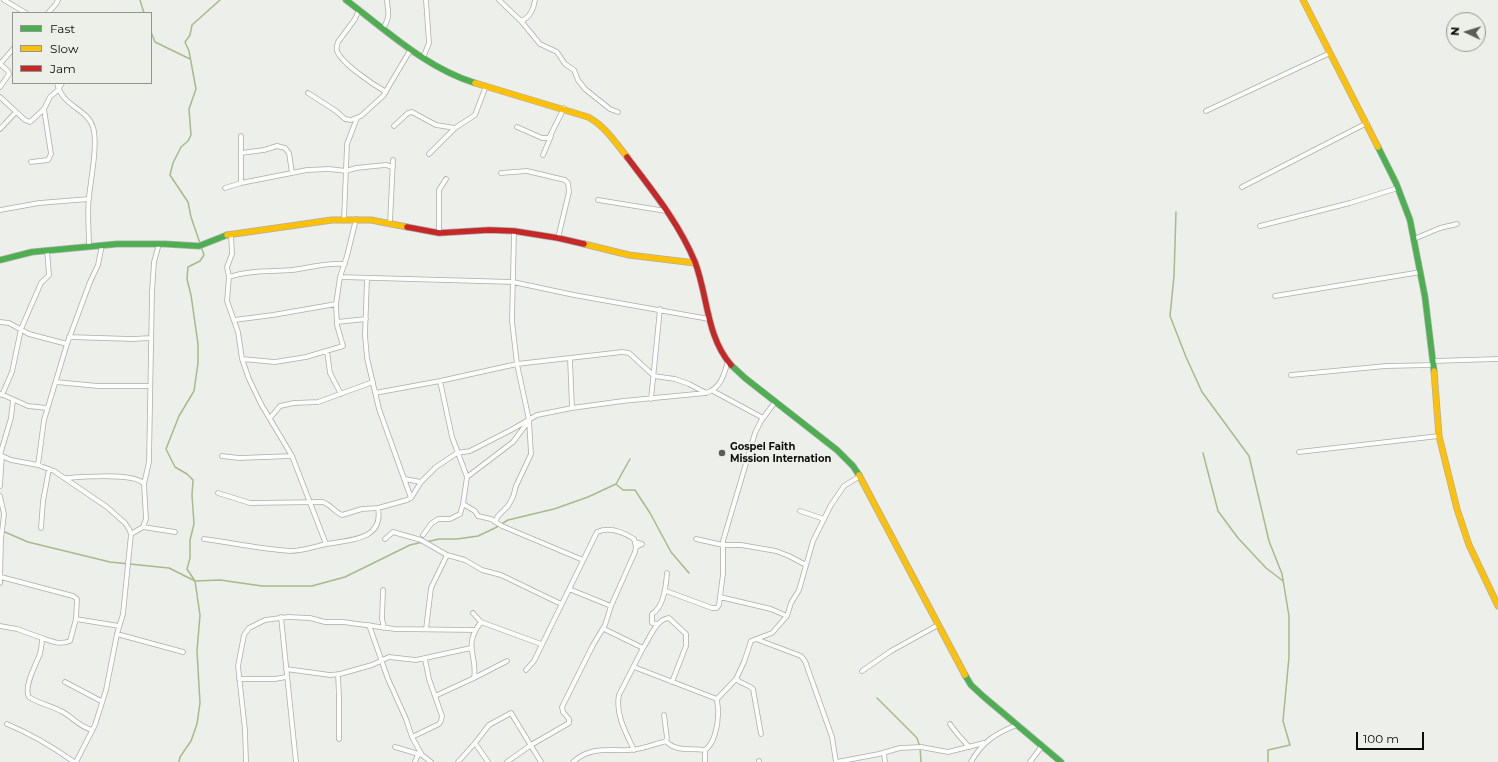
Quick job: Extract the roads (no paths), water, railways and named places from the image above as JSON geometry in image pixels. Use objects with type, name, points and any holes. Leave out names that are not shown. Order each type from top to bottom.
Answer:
[{"type":"street","points":[[4,0],[24,12]]},
{"type":"street","points":[[49,12],[58,0]]},
{"type":"street","points":[[346,0],[423,58],[451,74],[486,86],[564,108],[589,118],[601,127],[624,153],[666,211],[684,241],[695,263],[709,319],[718,345],[728,361],[745,378],[837,450],[853,466],[860,476],[960,667],[972,685],[984,698],[1061,762]]},
{"type":"street","points":[[383,29],[389,13],[387,0]]},
{"type":"street","points":[[423,58],[429,43],[426,0]]},
{"type":"street","points":[[499,0],[521,21],[540,44],[557,52],[565,64],[574,70],[578,80],[585,89],[610,109],[618,112]]},
{"type":"street","points":[[521,21],[527,18],[534,6],[535,0]]},
{"type":"street","points":[[1303,0],[1367,123],[1398,188],[1410,220],[1421,272],[1433,363],[1439,436],[1457,509],[1469,545],[1498,606]]},
{"type":"street","points":[[359,10],[355,19],[336,45],[337,51],[342,58],[363,78],[386,92]]},
{"type":"street","points":[[308,93],[336,111],[345,119],[351,120],[357,118],[365,114],[386,92],[411,49]]},
{"type":"street","points":[[0,87],[9,74],[8,71],[0,64],[12,50]]},
{"type":"street","points":[[1206,111],[1330,52]]},
{"type":"street","points":[[57,84],[58,90],[67,101],[88,119],[93,128],[95,144],[89,199],[89,246]]},
{"type":"street","points":[[0,97],[25,120],[30,122],[44,109],[50,98],[61,84]]},
{"type":"street","points":[[429,154],[455,128],[475,115],[486,86]]},
{"type":"street","points":[[543,155],[564,108]]},
{"type":"street","points":[[31,162],[48,160],[51,154],[44,109]]},
{"type":"street","points":[[0,129],[16,112]]},
{"type":"street","points":[[394,126],[408,113],[412,112],[436,125],[455,128]]},
{"type":"street","points":[[344,219],[347,144],[357,118]]},
{"type":"street","points":[[1242,187],[1367,123]]},
{"type":"street","points":[[517,127],[545,139],[551,136]]},
{"type":"street","points":[[240,183],[241,136]]},
{"type":"street","points":[[241,153],[264,150],[277,146],[285,148],[289,153],[292,173]]},
{"type":"street","points":[[390,223],[393,160]]},
{"type":"street","points":[[225,188],[240,183],[307,170],[323,169],[346,171],[374,166],[386,165],[393,167]]},
{"type":"street","points":[[501,173],[533,172],[564,180],[568,183],[569,192],[558,238]]},
{"type":"street","points":[[439,233],[439,190],[446,179]]},
{"type":"street","points":[[1260,226],[1350,203],[1398,188]]},
{"type":"street","points":[[0,210],[39,203],[89,199]]},
{"type":"street","points":[[598,200],[666,211]]},
{"type":"street","points":[[0,260],[20,254],[47,250],[102,245],[159,244],[201,246],[231,234],[344,219],[356,219],[390,223],[413,229],[439,233],[489,230],[514,231],[558,238],[629,255],[695,263]]},
{"type":"street","points":[[242,359],[275,362],[306,357],[343,346],[337,322],[336,304],[340,277],[345,264],[356,219]]},
{"type":"street","points":[[1414,239],[1440,228],[1457,224]]},
{"type":"street","points":[[495,522],[513,497],[516,486],[531,454],[529,420],[517,364],[512,321],[514,231]]},
{"type":"street","points":[[231,234],[232,254],[227,268],[229,277],[227,301],[234,320],[242,359],[250,379],[270,418],[292,456],[326,544]]},
{"type":"street","points":[[143,527],[146,519],[144,484],[149,462],[154,262],[159,244]]},
{"type":"street","points":[[38,465],[42,429],[66,344],[99,260],[102,245]]},
{"type":"street","points":[[47,250],[48,275],[41,283],[21,329],[12,372],[1,394],[28,406],[48,408]]},
{"type":"street","points":[[229,277],[238,274],[291,270],[332,263],[345,264]]},
{"type":"street","points":[[1275,296],[1421,272]]},
{"type":"street","points":[[340,277],[366,279],[513,282],[574,295],[660,309],[709,319]]},
{"type":"street","points":[[366,279],[366,351],[379,409],[411,498]]},
{"type":"street","points":[[234,320],[336,304]]},
{"type":"street","points":[[651,399],[660,309]]},
{"type":"street","points":[[337,322],[366,319]]},
{"type":"street","points":[[0,322],[9,323],[29,334],[66,344]]},
{"type":"street","points":[[69,337],[132,339],[151,338]]},
{"type":"street","points":[[327,351],[330,374],[341,394]]},
{"type":"street","points":[[375,393],[440,382],[517,364],[629,353],[654,376],[675,379],[689,384],[706,393]]},
{"type":"street","points":[[570,359],[572,408]]},
{"type":"street","points":[[1291,375],[1386,366],[1498,359]]},
{"type":"street","points":[[218,493],[250,503],[311,502],[329,504],[342,515],[362,509],[378,508],[411,498],[421,482],[436,467],[457,453],[470,451],[537,415],[572,408],[706,393],[713,391],[723,378],[728,361]]},
{"type":"street","points":[[56,382],[98,386],[150,386]]},
{"type":"street","points":[[270,418],[280,406],[294,403],[318,402],[373,382]]},
{"type":"street","points":[[423,536],[431,524],[438,519],[450,519],[460,514],[464,504],[467,477],[457,453],[448,424],[440,382]]},
{"type":"street","points":[[713,391],[763,418]]},
{"type":"street","points":[[0,486],[1,456],[11,418],[13,400]]},
{"type":"street","points":[[666,591],[712,608],[717,608],[719,605],[723,568],[722,545],[750,445],[763,418],[775,402]]},
{"type":"street","points":[[467,477],[513,442],[529,420]]},
{"type":"street","points":[[1299,452],[1439,436]]},
{"type":"street","points":[[1,456],[18,462],[49,468],[107,507],[125,523],[131,534],[123,614],[117,634],[106,690],[92,730],[75,762],[52,746],[7,724]]},
{"type":"street","points":[[222,456],[239,458],[292,456]]},
{"type":"street","points":[[41,528],[43,501],[49,468]]},
{"type":"street","points":[[64,478],[112,476],[138,479],[144,484]]},
{"type":"street","points":[[664,715],[666,740],[670,746],[676,748],[705,750],[709,747],[717,726],[717,699],[736,679],[751,641],[772,633],[787,616],[791,604],[799,590],[813,541],[824,518],[844,486],[860,476]]},
{"type":"street","points":[[405,479],[421,482]]},
{"type":"street","points":[[0,496],[4,514],[0,540],[0,583]]},
{"type":"street","points":[[464,504],[475,511],[478,516],[491,519],[502,526],[583,560]]},
{"type":"street","points":[[204,539],[266,549],[291,551],[312,548],[326,544],[358,539],[370,532],[378,520],[378,508]]},
{"type":"street","points":[[800,511],[824,518]]},
{"type":"street","points":[[131,534],[143,527],[175,532]]},
{"type":"street","points":[[508,762],[569,723],[569,719],[562,710],[562,707],[593,645],[604,629],[611,606],[633,559],[636,547],[634,539],[630,536],[611,530],[602,530],[597,532],[533,662],[526,670]]},
{"type":"street","points":[[385,539],[391,532],[396,532],[421,540],[447,555],[465,560],[482,570],[501,575],[561,604]]},
{"type":"street","points":[[696,539],[722,545],[741,545],[776,551],[789,556],[806,566]]},
{"type":"street","points":[[426,629],[431,588],[447,555]]},
{"type":"street","points":[[657,624],[652,623],[652,614],[656,612],[666,591],[667,573]]},
{"type":"street","points":[[0,626],[17,629],[58,643],[70,641],[76,619],[77,599],[73,596],[1,576]]},
{"type":"street","points":[[569,589],[611,606]]},
{"type":"street","points":[[383,590],[382,619],[384,628]]},
{"type":"street","points":[[720,597],[771,609],[787,616]]},
{"type":"street","points":[[473,613],[481,622],[541,644]]},
{"type":"street","points":[[246,762],[245,730],[238,666],[246,631],[260,622],[281,617],[304,617],[325,622],[343,622],[406,630],[475,630]]},
{"type":"street","points":[[281,617],[286,677],[296,762]]},
{"type":"street","points":[[634,750],[623,725],[618,701],[619,695],[657,624],[668,618],[686,634],[686,646],[672,682]]},
{"type":"street","points":[[76,619],[119,626]]},
{"type":"street","points":[[474,678],[471,648],[475,630],[481,622]]},
{"type":"street","points":[[369,625],[383,660],[388,679],[420,755]]},
{"type":"street","points":[[862,671],[891,651],[938,625]]},
{"type":"street","points":[[604,629],[643,648]]},
{"type":"street","points":[[117,634],[183,652]]},
{"type":"street","points":[[42,638],[40,653],[34,667],[28,695],[39,703],[53,707],[65,713],[81,726],[92,730]]},
{"type":"street","points":[[756,639],[801,656],[805,661],[832,737],[837,762],[884,753],[900,748],[920,747],[948,752],[984,743]]},
{"type":"street","points":[[286,669],[330,675],[372,665],[389,657],[416,660],[471,648]]},
{"type":"street","points":[[412,737],[439,724],[442,716],[424,659]]},
{"type":"street","points":[[435,696],[507,661]]},
{"type":"street","points":[[634,666],[717,699]]},
{"type":"street","points":[[338,674],[339,739]]},
{"type":"street","points":[[239,679],[275,679],[286,677]]},
{"type":"street","points":[[736,679],[753,689],[761,734]]},
{"type":"street","points":[[65,682],[102,701]]},
{"type":"street","points":[[458,762],[475,743],[488,725],[511,713],[541,762]]},
{"type":"street","points":[[950,724],[955,733],[960,735],[969,747]]},
{"type":"street","points":[[971,762],[984,743],[1002,730],[1017,725]]},
{"type":"street","points":[[573,762],[584,754],[591,752],[606,750],[634,750],[666,740]]},
{"type":"street","points":[[475,743],[488,762]]},
{"type":"street","points":[[1030,762],[1042,746]]},
{"type":"street","points":[[395,747],[420,755],[431,762]]},
{"type":"street","points":[[705,750],[705,762]]},
{"type":"street","points":[[884,753],[885,762]]},
{"type":"street","points":[[415,762],[420,755]]},
{"type":"waterway","points":[[140,0],[144,12]]},
{"type":"waterway","points":[[179,762],[180,757],[191,741],[197,724],[200,703],[197,651],[200,615],[195,581],[187,569],[190,558],[190,540],[194,524],[192,495],[193,480],[187,474],[175,467],[166,449],[179,416],[194,391],[198,363],[198,344],[191,295],[187,279],[188,267],[200,261],[204,255],[191,217],[188,202],[170,175],[173,163],[181,147],[188,141],[191,135],[189,109],[196,89],[189,51],[185,42],[190,35],[192,25],[220,0]]},
{"type":"waterway","points":[[152,34],[155,42],[190,59]]},
{"type":"waterway","points":[[1176,212],[1174,276],[1170,316],[1202,392],[1249,456],[1269,541],[1282,574],[1289,616],[1289,657],[1283,721],[1290,745],[1268,750],[1268,762]]},
{"type":"waterway","points":[[1203,453],[1218,511],[1238,538],[1266,568],[1283,581]]},
{"type":"waterway","points":[[426,542],[439,539],[457,539],[478,536],[508,520],[554,509],[588,497],[616,484],[630,459]]},
{"type":"waterway","points":[[617,485],[623,490],[635,490],[650,513],[671,552],[689,573]]},
{"type":"waterway","points":[[0,530],[28,542],[110,562],[169,568],[195,581],[220,580],[262,586],[312,586],[345,577],[410,545],[423,542]]},
{"type":"waterway","points":[[877,698],[917,738],[920,747],[921,762]]},
{"type":"place","name":"Gospel Faith Mission Internation","points":[[722,453]]}]
